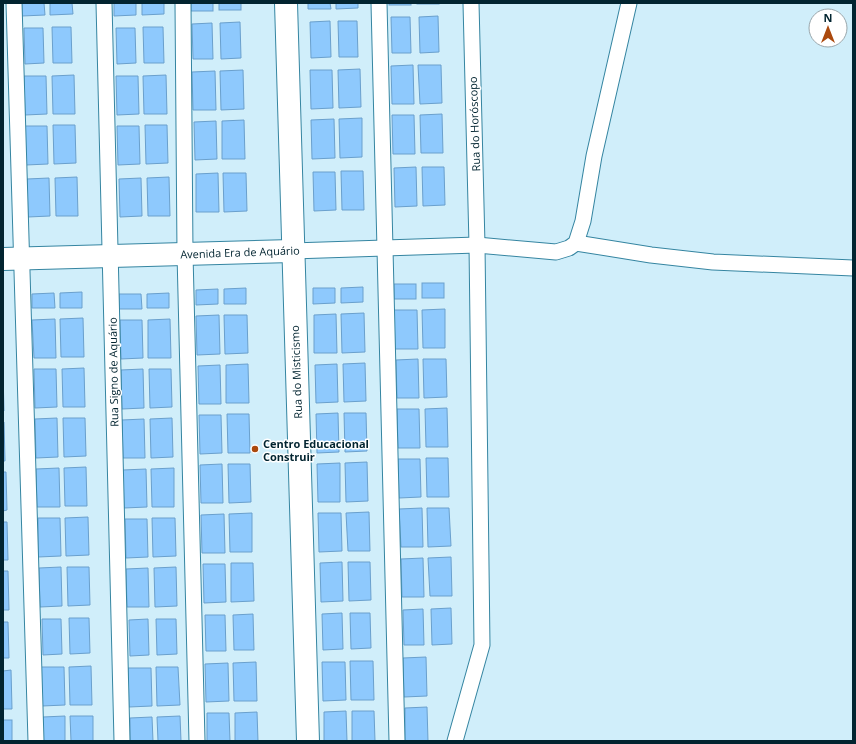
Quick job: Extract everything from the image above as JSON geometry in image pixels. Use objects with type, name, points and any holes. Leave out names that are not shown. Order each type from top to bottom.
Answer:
[{"type":"street","points":[[14,3],[12,259],[36,741]]},
{"type":"street","name":"Rua Signo de Aquário","points":[[104,3],[122,741]]},
{"type":"street","points":[[183,3],[185,254],[197,741]]},
{"type":"street","name":"Rua do Misticismo","points":[[286,3],[292,251],[308,741]]},
{"type":"street","points":[[379,3],[397,741]]},
{"type":"street","name":"Rua do Horóscopo","points":[[455,741],[482,645],[477,245],[471,3]]},
{"type":"street","points":[[629,3],[594,156],[580,235],[576,243],[651,255],[713,262],[853,268]]},
{"type":"street","name":"Avenida Era de Aquário","points":[[12,259],[477,245],[556,252],[569,248],[576,243]]},
{"type":"building","points":[[22,3],[44,3],[45,15],[22,16]]},
{"type":"building","points":[[50,3],[72,3],[73,14],[50,15]]},
{"type":"building","points":[[114,3],[136,3],[136,15],[114,16]]},
{"type":"building","points":[[142,3],[164,3],[164,14],[142,15]]},
{"type":"building","points":[[191,3],[213,3],[213,11],[191,11]]},
{"type":"building","points":[[219,3],[241,3],[241,10],[219,10]]},
{"type":"building","points":[[308,3],[330,3],[331,9],[308,9]]},
{"type":"building","points":[[336,3],[358,3],[358,8],[336,9]]},
{"type":"building","points":[[389,3],[411,3],[411,5],[389,5]]},
{"type":"building","points":[[439,3],[439,4],[417,4]]},
{"type":"building","points":[[438,16],[439,52],[420,53],[419,17]]},
{"type":"building","points":[[391,17],[410,17],[411,53],[392,53]]},
{"type":"building","points":[[330,21],[331,57],[311,58],[310,22]]},
{"type":"building","points":[[338,21],[357,21],[358,57],[339,57]]},
{"type":"building","points":[[240,22],[241,58],[221,59],[220,23]]},
{"type":"building","points":[[212,23],[213,59],[193,59],[192,24]]},
{"type":"building","points":[[52,27],[71,27],[72,63],[53,63]]},
{"type":"building","points":[[143,27],[163,27],[164,63],[144,63]]},
{"type":"building","points":[[24,28],[43,28],[44,63],[25,64]]},
{"type":"building","points":[[116,28],[135,28],[136,63],[117,64]]},
{"type":"building","points":[[413,65],[414,104],[392,104],[391,66]]},
{"type":"building","points":[[418,65],[441,65],[442,103],[420,104]]},
{"type":"building","points":[[360,69],[361,107],[339,108],[338,70]]},
{"type":"building","points":[[243,70],[244,109],[221,110],[220,71]]},
{"type":"building","points":[[310,70],[332,70],[333,108],[311,109]]},
{"type":"building","points":[[215,71],[216,110],[193,110],[192,72]]},
{"type":"building","points":[[74,75],[75,114],[53,114],[52,76]]},
{"type":"building","points":[[166,75],[167,114],[144,114],[143,76]]},
{"type":"building","points":[[24,76],[46,76],[47,114],[25,115]]},
{"type":"building","points":[[116,76],[138,76],[139,114],[117,115]]},
{"type":"building","points":[[442,114],[443,153],[421,153],[420,115]]},
{"type":"building","points":[[392,115],[414,115],[415,154],[393,154]]},
{"type":"building","points":[[362,118],[362,157],[340,158],[339,119]]},
{"type":"building","points":[[334,119],[335,158],[312,159],[311,120]]},
{"type":"building","points":[[244,120],[245,159],[222,159],[222,121]]},
{"type":"building","points":[[216,121],[217,159],[195,160],[194,122]]},
{"type":"building","points":[[53,125],[75,125],[76,163],[54,164]]},
{"type":"building","points":[[145,125],[167,125],[168,163],[146,164]]},
{"type":"building","points":[[25,126],[47,126],[48,164],[26,165]]},
{"type":"building","points":[[117,126],[139,126],[140,164],[118,165]]},
{"type":"building","points":[[416,167],[417,206],[395,207],[394,168]]},
{"type":"building","points":[[422,167],[444,167],[445,205],[423,206]]},
{"type":"building","points":[[341,171],[363,171],[364,210],[342,210]]},
{"type":"building","points":[[313,172],[335,172],[336,210],[314,211]]},
{"type":"building","points":[[218,173],[219,212],[196,212],[196,174]]},
{"type":"building","points":[[223,173],[246,173],[247,211],[224,212]]},
{"type":"building","points":[[77,177],[78,216],[56,216],[55,178]]},
{"type":"building","points":[[169,177],[170,216],[148,216],[147,178]]},
{"type":"building","points":[[49,178],[50,216],[28,217],[27,179]]},
{"type":"building","points":[[141,178],[142,216],[120,217],[119,179]]},
{"type":"building","points":[[422,283],[444,283],[444,298],[422,298]]},
{"type":"building","points":[[394,284],[416,284],[416,299],[394,299]]},
{"type":"building","points":[[363,287],[363,302],[341,303],[341,288]]},
{"type":"building","points":[[246,288],[246,304],[224,304],[224,289]]},
{"type":"building","points":[[313,288],[335,288],[335,303],[313,304]]},
{"type":"building","points":[[218,289],[218,304],[196,305],[196,290]]},
{"type":"building","points":[[82,292],[82,308],[60,308],[60,293]]},
{"type":"building","points":[[54,293],[55,308],[32,308],[32,294]]},
{"type":"building","points":[[169,293],[169,308],[147,308],[147,294]]},
{"type":"building","points":[[119,294],[141,294],[142,309],[119,309]]},
{"type":"building","points":[[445,309],[445,348],[423,348],[422,310]]},
{"type":"building","points":[[394,310],[417,310],[418,349],[395,349]]},
{"type":"building","points":[[364,313],[365,352],[342,353],[341,314]]},
{"type":"building","points":[[336,314],[337,353],[314,353],[314,315]]},
{"type":"building","points":[[219,315],[220,354],[197,355],[196,316]]},
{"type":"building","points":[[224,315],[247,315],[248,353],[225,354]]},
{"type":"building","points":[[83,318],[84,357],[61,357],[60,319]]},
{"type":"building","points":[[55,319],[56,358],[34,358],[32,320]]},
{"type":"building","points":[[170,319],[171,358],[148,358],[148,320]]},
{"type":"building","points":[[120,320],[142,320],[143,358],[121,359]]},
{"type":"building","points":[[418,359],[419,398],[397,398],[396,360]]},
{"type":"building","points":[[423,359],[446,359],[447,397],[424,398]]},
{"type":"building","points":[[365,363],[366,401],[344,402],[343,364]]},
{"type":"building","points":[[248,364],[249,403],[226,403],[226,365]]},
{"type":"building","points":[[337,364],[338,402],[316,403],[315,365]]},
{"type":"building","points":[[220,365],[221,404],[199,404],[198,366]]},
{"type":"building","points":[[84,368],[85,407],[63,407],[62,369]]},
{"type":"building","points":[[34,369],[56,369],[57,407],[35,408]]},
{"type":"building","points":[[143,369],[144,408],[122,409],[121,370]]},
{"type":"building","points":[[149,369],[171,369],[172,407],[150,408]]},
{"type":"building","points":[[3,373],[4,411],[3,411]]},
{"type":"building","points":[[447,408],[448,447],[426,447],[425,409]]},
{"type":"building","points":[[397,409],[419,409],[420,448],[398,448]]},
{"type":"building","points":[[338,413],[339,452],[317,453],[316,414]]},
{"type":"building","points":[[344,413],[366,413],[367,451],[345,452]]},
{"type":"building","points":[[227,414],[249,414],[250,453],[228,453]]},
{"type":"building","points":[[199,415],[221,415],[222,453],[200,454]]},
{"type":"building","points":[[57,418],[58,457],[36,458],[35,419]]},
{"type":"building","points":[[63,418],[85,418],[86,456],[64,457]]},
{"type":"building","points":[[172,418],[173,457],[151,458],[150,419]]},
{"type":"building","points":[[144,419],[145,458],[123,458],[122,420]]},
{"type":"building","points":[[4,422],[5,461],[3,461]]},
{"type":"building","points":[[426,458],[448,458],[449,497],[427,497]]},
{"type":"building","points":[[398,459],[420,459],[421,497],[399,498]]},
{"type":"building","points":[[367,462],[368,501],[346,502],[345,463]]},
{"type":"building","points":[[340,463],[340,502],[318,502],[317,464]]},
{"type":"building","points":[[222,464],[223,503],[201,503],[200,465]]},
{"type":"building","points":[[228,464],[250,464],[251,502],[229,503]]},
{"type":"building","points":[[86,467],[87,506],[65,506],[64,468]]},
{"type":"building","points":[[59,468],[60,507],[37,507],[36,469]]},
{"type":"building","points":[[174,468],[174,507],[152,507],[151,469]]},
{"type":"building","points":[[146,469],[147,507],[124,508],[123,470]]},
{"type":"building","points":[[3,472],[6,472],[7,510],[3,511]]},
{"type":"building","points":[[422,508],[423,547],[401,547],[399,509]]},
{"type":"building","points":[[427,508],[449,508],[451,546],[428,547]]},
{"type":"building","points":[[369,512],[370,551],[348,551],[346,513]]},
{"type":"building","points":[[252,513],[252,552],[230,552],[229,514]]},
{"type":"building","points":[[318,513],[341,513],[342,551],[319,552]]},
{"type":"building","points":[[224,514],[225,553],[202,553],[201,515]]},
{"type":"building","points":[[88,517],[89,555],[66,556],[65,518]]},
{"type":"building","points":[[38,518],[60,518],[61,556],[38,557]]},
{"type":"building","points":[[152,518],[175,518],[176,556],[153,557]]},
{"type":"building","points":[[125,519],[147,519],[148,557],[126,558]]},
{"type":"building","points":[[3,522],[7,522],[8,560],[3,560]]},
{"type":"building","points":[[451,557],[452,596],[430,596],[428,558]]},
{"type":"building","points":[[423,558],[424,597],[402,597],[401,559]]},
{"type":"building","points":[[342,562],[343,601],[321,602],[320,563]]},
{"type":"building","points":[[348,562],[370,562],[371,600],[349,601]]},
{"type":"building","points":[[231,563],[253,563],[254,601],[231,602]]},
{"type":"building","points":[[203,564],[225,564],[226,602],[204,603]]},
{"type":"building","points":[[61,567],[62,606],[40,607],[39,568]]},
{"type":"building","points":[[67,567],[89,567],[90,605],[68,606]]},
{"type":"building","points":[[176,567],[177,606],[155,607],[154,568]]},
{"type":"building","points":[[148,568],[149,607],[127,607],[126,569]]},
{"type":"building","points":[[3,571],[8,571],[9,610],[3,610]]},
{"type":"building","points":[[451,608],[452,644],[432,645],[431,609]]},
{"type":"building","points":[[423,609],[424,645],[404,645],[403,610]]},
{"type":"building","points":[[342,613],[343,649],[323,650],[322,614]]},
{"type":"building","points":[[350,613],[370,613],[371,648],[351,649]]},
{"type":"building","points":[[253,614],[254,650],[234,650],[233,615]]},
{"type":"building","points":[[205,615],[225,615],[226,651],[206,651]]},
{"type":"building","points":[[69,618],[89,618],[90,653],[70,654]]},
{"type":"building","points":[[42,619],[61,619],[62,654],[43,655]]},
{"type":"building","points":[[148,619],[149,655],[130,656],[129,620]]},
{"type":"building","points":[[156,619],[176,619],[177,654],[157,655]]},
{"type":"building","points":[[3,622],[8,622],[9,658],[3,658]]},
{"type":"building","points":[[426,657],[427,696],[404,697],[403,658]]},
{"type":"building","points":[[350,661],[373,661],[374,700],[351,700]]},
{"type":"building","points":[[256,662],[257,701],[234,701],[233,663]]},
{"type":"building","points":[[322,662],[345,662],[346,700],[323,701]]},
{"type":"building","points":[[228,663],[229,701],[206,702],[205,664]]},
{"type":"building","points":[[91,666],[92,705],[70,705],[69,667]]},
{"type":"building","points":[[41,667],[64,667],[65,705],[42,706]]},
{"type":"building","points":[[156,667],[178,667],[180,705],[157,706]]},
{"type":"building","points":[[128,668],[151,668],[152,706],[129,707]]},
{"type":"building","points":[[11,670],[12,709],[3,709],[3,671]]},
{"type":"building","points":[[427,707],[428,741],[405,741],[405,708]]},
{"type":"building","points":[[346,711],[347,741],[324,741],[324,712]]},
{"type":"building","points":[[352,711],[374,711],[375,741],[352,741]]},
{"type":"building","points":[[257,712],[258,741],[235,741],[235,713]]},
{"type":"building","points":[[207,713],[229,713],[230,741],[207,741]]},
{"type":"building","points":[[65,716],[65,741],[43,741],[43,717]]},
{"type":"building","points":[[70,716],[93,716],[93,741],[71,741]]},
{"type":"building","points":[[180,716],[181,741],[158,741],[157,717]]},
{"type":"building","points":[[152,717],[153,741],[130,741],[130,718]]},
{"type":"building","points":[[3,720],[12,720],[12,741],[3,741]]},
{"type":"place","name":"Centro Educacional Construir","points":[[255,449]]}]
